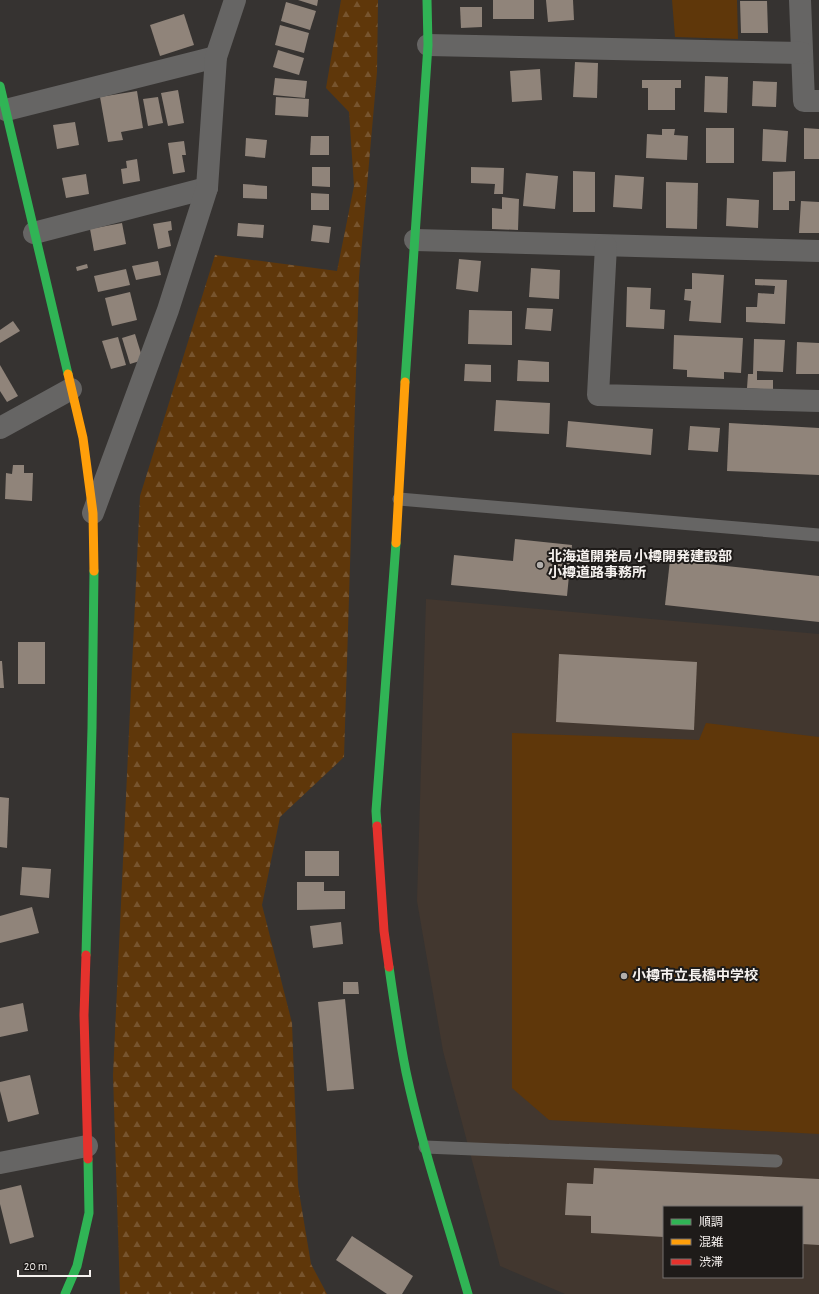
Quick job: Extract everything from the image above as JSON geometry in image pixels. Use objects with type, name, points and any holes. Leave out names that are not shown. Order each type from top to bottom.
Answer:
[{"type":"street","points":[[93,513],[168,310],[207,188],[216,57],[235,0]]},
{"type":"street","points":[[427,0],[428,45],[408,342],[396,551],[376,811],[384,931],[395,1012],[406,1072],[425,1147],[468,1294]]},
{"type":"street","points":[[800,0],[804,101],[819,101]]},
{"type":"street","points":[[428,45],[802,53]]},
{"type":"street","points":[[6,110],[216,57]]},
{"type":"street","points":[[0,86],[83,438],[93,513],[94,586],[92,720],[84,1015],[89,1213],[77,1266],[65,1294]]},
{"type":"street","points":[[34,233],[207,188]]},
{"type":"street","points":[[415,240],[819,251]]},
{"type":"street","points":[[606,246],[598,394],[819,402]]},
{"type":"street","points":[[0,428],[71,389]]},
{"type":"street","points":[[0,1162],[87,1146]]},
{"type":"lane","points":[[399,498],[819,535]]},
{"type":"lane","points":[[425,1147],[776,1161]]},
{"type":"shaded area","name":"小樽市立長橋中学校","points":[[426,599],[819,634],[819,1294],[565,1294],[500,1266],[443,1051],[417,901]]},
{"type":"green space","points":[[341,0],[378,0],[377,72],[359,277],[344,757],[280,817],[262,905],[292,1023],[298,1186],[311,1264],[327,1294],[120,1294],[113,1075],[140,496],[215,255],[337,271],[354,186],[349,112],[326,88]]},
{"type":"green space","points":[[672,0],[737,0],[738,39],[675,37]]},
{"type":"green space","points":[[706,723],[819,737],[819,1134],[549,1120],[512,1088],[512,733],[699,740]]},
{"type":"building","points":[[298,0],[318,0],[317,6]]},
{"type":"building","points":[[493,0],[534,0],[534,19],[493,19]]},
{"type":"building","points":[[546,0],[573,0],[574,20],[548,22]]},
{"type":"building","points":[[740,1],[767,1],[768,33],[741,33]]},
{"type":"building","points":[[286,2],[316,11],[310,30],[281,21]]},
{"type":"building","points":[[460,7],[482,7],[482,27],[461,28]]},
{"type":"building","points":[[184,14],[194,45],[160,56],[150,25]]},
{"type":"building","points":[[280,25],[309,33],[304,53],[275,45]]},
{"type":"building","points":[[278,50],[304,58],[299,75],[273,67]]},
{"type":"building","points":[[575,62],[598,63],[597,98],[573,97]]},
{"type":"building","points":[[540,69],[542,100],[512,102],[510,71]]},
{"type":"building","points":[[705,76],[728,77],[727,113],[704,112]]},
{"type":"building","points":[[275,78],[307,81],[305,98],[273,95]]},
{"type":"building","points":[[642,80],[681,80],[681,88],[675,88],[675,110],[648,110],[648,88],[642,88]]},
{"type":"building","points":[[753,81],[777,82],[776,107],[752,106]]},
{"type":"building","points":[[178,90],[184,123],[168,126],[161,93]]},
{"type":"building","points":[[137,91],[143,128],[121,132],[123,140],[108,142],[100,97]]},
{"type":"building","points":[[158,97],[163,123],[148,126],[143,99]]},
{"type":"building","points":[[276,97],[309,99],[308,117],[275,115]]},
{"type":"building","points":[[75,122],[79,145],[57,149],[53,125]]},
{"type":"building","points":[[706,128],[734,128],[734,163],[706,163]]},
{"type":"building","points":[[804,128],[819,129],[819,159],[804,159]]},
{"type":"building","points":[[662,129],[675,129],[674,135],[688,136],[687,160],[646,158],[647,134],[662,135]]},
{"type":"building","points":[[763,129],[788,131],[786,162],[762,161]]},
{"type":"building","points":[[311,136],[329,136],[329,155],[310,155]]},
{"type":"building","points":[[246,138],[267,140],[265,158],[245,156]]},
{"type":"building","points":[[184,141],[186,155],[182,155],[185,172],[173,174],[168,143]]},
{"type":"building","points":[[137,159],[140,181],[123,184],[121,169],[127,168],[126,161]]},
{"type":"building","points":[[312,167],[330,167],[330,187],[312,186]]},
{"type":"building","points":[[471,167],[504,168],[503,194],[494,194],[495,184],[471,183]]},
{"type":"building","points":[[573,171],[595,172],[595,212],[573,212]]},
{"type":"building","points":[[795,171],[795,201],[789,201],[789,210],[773,210],[773,172]]},
{"type":"building","points":[[526,173],[558,176],[555,209],[523,206]]},
{"type":"building","points":[[86,174],[89,194],[66,198],[62,178]]},
{"type":"building","points":[[615,175],[644,177],[642,209],[613,207]]},
{"type":"building","points":[[666,182],[698,183],[697,229],[666,228]]},
{"type":"building","points":[[243,184],[267,186],[267,199],[243,198]]},
{"type":"building","points":[[311,193],[329,194],[329,210],[311,210]]},
{"type":"building","points":[[502,197],[519,199],[518,230],[492,229],[492,208],[502,209]]},
{"type":"building","points":[[727,198],[759,200],[758,228],[726,226]]},
{"type":"building","points":[[801,201],[819,202],[819,233],[799,233]]},
{"type":"building","points":[[171,221],[172,230],[168,231],[171,246],[158,249],[153,224]]},
{"type":"building","points":[[122,223],[126,244],[94,251],[90,229]]},
{"type":"building","points":[[238,223],[264,225],[263,238],[237,236]]},
{"type":"building","points":[[313,225],[331,227],[329,243],[311,241]]},
{"type":"building","points":[[459,259],[481,261],[478,292],[456,289]]},
{"type":"building","points":[[158,261],[161,275],[136,280],[132,266]]},
{"type":"building","points":[[87,264],[88,268],[77,271],[76,267]]},
{"type":"building","points":[[531,268],[560,270],[559,299],[529,297]]},
{"type":"building","points":[[126,269],[130,285],[98,292],[94,276]]},
{"type":"building","points":[[692,273],[724,275],[721,323],[689,321],[691,301],[684,300],[685,289],[692,289]]},
{"type":"building","points":[[755,279],[787,280],[785,324],[746,322],[746,307],[757,307],[758,293],[774,294],[775,286],[755,285]]},
{"type":"building","points":[[627,287],[651,288],[650,309],[665,310],[664,329],[626,327]]},
{"type":"building","points":[[130,292],[137,320],[112,326],[105,298]]},
{"type":"building","points":[[527,308],[553,309],[551,331],[525,329]]},
{"type":"building","points":[[469,310],[512,311],[512,345],[468,344]]},
{"type":"building","points":[[13,321],[20,331],[0,343],[0,330]]},
{"type":"building","points":[[135,334],[143,360],[130,364],[122,338]]},
{"type":"building","points":[[674,335],[743,338],[741,373],[724,372],[724,379],[687,377],[687,370],[673,369]]},
{"type":"building","points":[[118,337],[126,365],[111,369],[102,341]]},
{"type":"building","points":[[754,339],[785,340],[783,372],[757,371],[757,380],[773,380],[773,390],[747,388],[748,374],[753,374]]},
{"type":"building","points":[[797,342],[819,343],[819,374],[796,374]]},
{"type":"building","points":[[518,360],[549,362],[549,382],[517,381]]},
{"type":"building","points":[[465,364],[491,365],[491,382],[464,381]]},
{"type":"building","points":[[0,365],[18,396],[7,402],[0,391]]},
{"type":"building","points":[[496,400],[550,403],[549,434],[494,431]]},
{"type":"building","points":[[568,421],[653,429],[651,455],[566,447]]},
{"type":"building","points":[[729,423],[819,428],[819,475],[727,471]]},
{"type":"building","points":[[690,426],[720,428],[718,452],[688,450]]},
{"type":"building","points":[[13,465],[24,465],[24,473],[33,473],[32,501],[5,499],[6,473],[12,474]]},
{"type":"building","points":[[515,539],[572,545],[567,596],[451,585],[454,555],[513,561]]},
{"type":"building","points":[[670,560],[819,576],[819,622],[665,605]]},
{"type":"building","points":[[18,642],[45,642],[45,684],[18,684]]},
{"type":"building","points":[[559,654],[697,662],[694,730],[556,722]]},
{"type":"building","points":[[0,661],[2,661],[4,688],[0,688]]},
{"type":"building","points":[[0,797],[9,798],[7,848],[0,847]]},
{"type":"building","points":[[305,851],[339,851],[339,876],[305,876]]},
{"type":"building","points":[[22,867],[51,869],[49,898],[20,895]]},
{"type":"building","points":[[297,882],[324,882],[324,891],[345,891],[345,909],[297,910]]},
{"type":"building","points":[[32,907],[39,933],[0,943],[0,916]]},
{"type":"building","points":[[341,922],[343,944],[313,948],[310,926]]},
{"type":"building","points":[[343,982],[358,982],[359,994],[343,994]]},
{"type":"building","points":[[345,999],[354,1089],[327,1091],[318,1002]]},
{"type":"building","points":[[23,1003],[28,1031],[0,1037],[0,1008]]},
{"type":"building","points":[[30,1075],[39,1114],[8,1122],[0,1091],[0,1082]]},
{"type":"building","points":[[594,1168],[819,1179],[819,1245],[803,1244],[803,1206],[663,1206],[663,1237],[591,1233],[591,1216],[565,1215],[567,1183],[593,1184]]},
{"type":"building","points":[[21,1185],[34,1237],[10,1244],[0,1204],[0,1190]]},
{"type":"building","points":[[352,1236],[413,1276],[402,1294],[387,1294],[336,1260]]},
{"type":"traffic: fast","points":[[405,382],[428,45],[427,0]]},
{"type":"traffic: fast","points":[[0,86],[68,374]]},
{"type":"traffic: fast","points":[[377,826],[376,811],[396,543]]},
{"type":"traffic: fast","points":[[86,955],[92,728],[94,571]]},
{"type":"traffic: fast","points":[[389,967],[401,1046],[412,1100],[468,1294]]},
{"type":"traffic: fast","points":[[65,1294],[77,1266],[89,1213],[88,1159]]},
{"type":"traffic: slow","points":[[68,374],[83,438],[93,513],[94,571]]},
{"type":"traffic: slow","points":[[396,543],[405,382]]},
{"type":"traffic: jam","points":[[377,826],[384,931],[389,967]]},
{"type":"traffic: jam","points":[[86,955],[84,1015],[88,1159]]},
{"type":"place","name":"北海道開発局 小樽開発建設部 小樽道路事務所","points":[[540,565]]},
{"type":"place","name":"小樽市立長橋中学校","points":[[624,976]]}]
